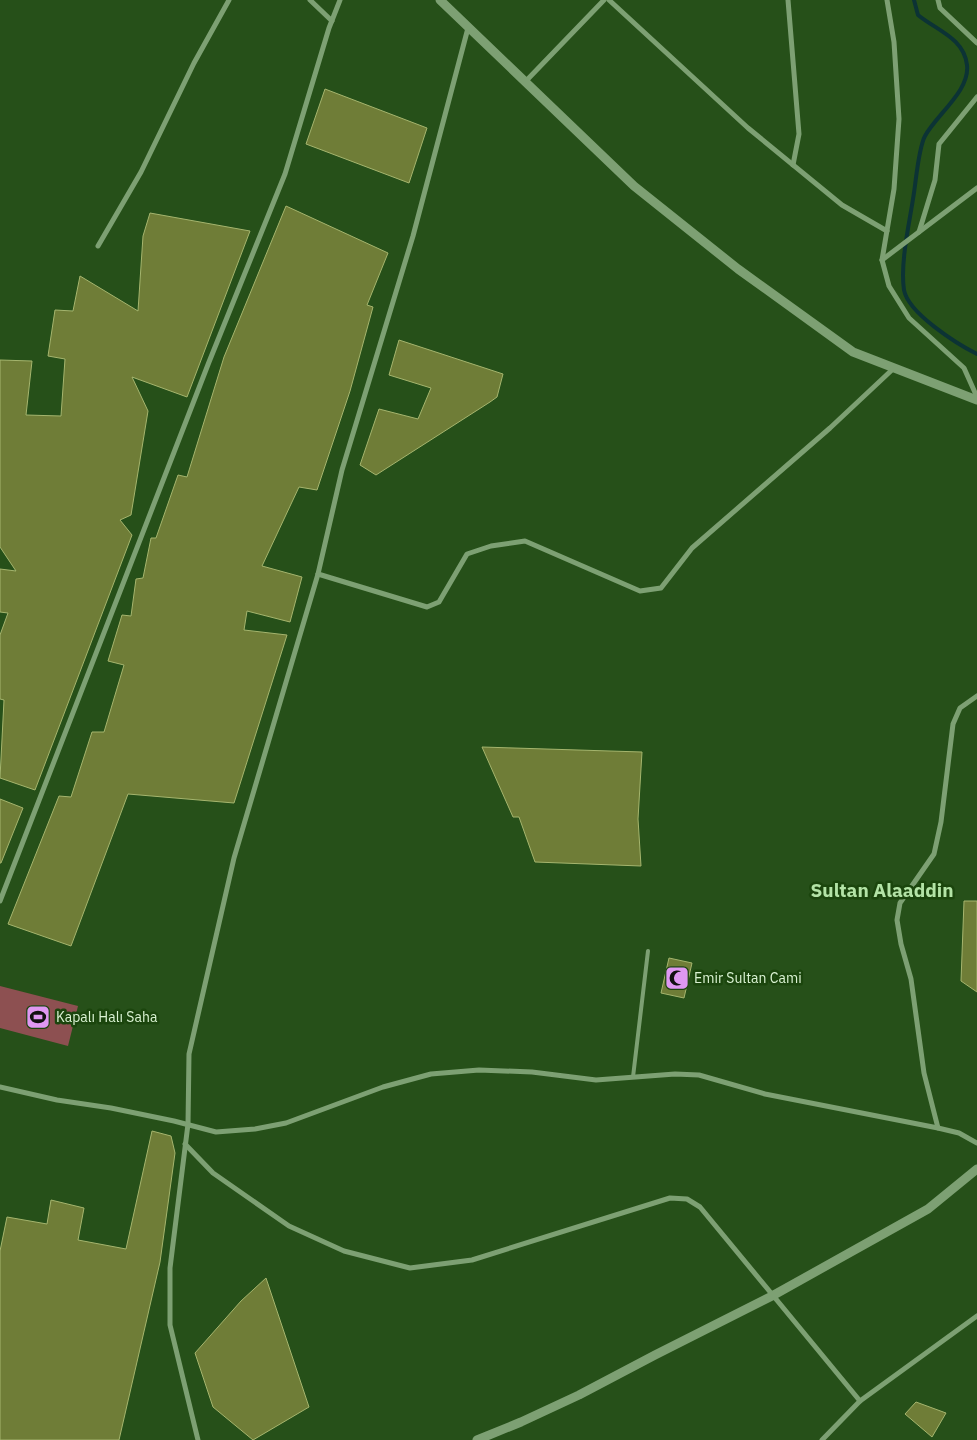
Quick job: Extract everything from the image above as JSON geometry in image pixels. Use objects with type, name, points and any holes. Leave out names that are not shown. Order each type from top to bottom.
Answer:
[{"type":"street","points":[[98,246],[141,172],[194,64],[229,0]]},
{"type":"street","points":[[310,0],[332,22]]},
{"type":"street","points":[[0,901],[209,362],[285,174],[340,0]]},
{"type":"street","points":[[440,0],[634,186],[738,268],[853,352],[977,398]]},
{"type":"street","points":[[525,82],[604,0]]},
{"type":"street","points":[[609,0],[748,128],[842,205],[887,231]]},
{"type":"street","points":[[788,0],[799,134],[793,164]]},
{"type":"street","points":[[887,0],[894,42],[899,119],[894,189],[882,260],[889,286],[909,318],[964,368],[977,398]]},
{"type":"street","points":[[938,0],[940,8],[977,43]]},
{"type":"street","points":[[198,1440],[170,1325],[170,1268],[188,1124],[189,1054],[234,858],[318,574],[342,470],[413,236],[468,28]]},
{"type":"street","points":[[919,232],[935,180],[939,144],[977,97]]},
{"type":"street","points":[[882,260],[977,188]]},
{"type":"street","points":[[318,574],[427,608],[439,602],[468,554],[491,546],[525,541],[640,591],[661,588],[692,548],[830,428],[894,368]]},
{"type":"street","points":[[938,1128],[924,1073],[911,979],[901,944],[897,920],[900,903],[934,854],[942,822],[953,724],[960,708],[977,696]]},
{"type":"street","points":[[0,1087],[57,1100],[111,1108],[188,1124],[216,1132],[255,1129],[286,1123],[383,1087],[431,1074],[480,1070],[532,1072],[596,1080],[675,1074],[699,1076],[765,1094],[938,1128],[959,1133],[977,1143]]},
{"type":"street","points":[[184,1144],[213,1173],[289,1226],[344,1251],[410,1268],[472,1260],[670,1198],[687,1199],[700,1207],[860,1401]]},
{"type":"street","points":[[477,1440],[579,1395],[772,1296],[928,1209],[977,1169]]},
{"type":"street","points":[[822,1440],[860,1401],[977,1316]]},
{"type":"lane","points":[[634,1077],[648,952]]},
{"type":"shaded area","name":"Kapalı Halı Saha","points":[[0,986],[78,1006],[68,1046],[0,1028]]},
{"type":"building","points":[[325,89],[427,128],[409,183],[306,144]]},
{"type":"building","points":[[286,206],[388,253],[367,305],[373,307],[350,391],[317,490],[299,487],[262,566],[302,577],[290,622],[247,611],[244,630],[287,635],[234,803],[128,794],[71,946],[8,924],[59,796],[71,797],[92,732],[104,732],[124,665],[108,661],[122,615],[131,616],[136,579],[143,578],[151,538],[156,538],[178,475],[187,477],[224,357]]},
{"type":"building","points":[[150,213],[250,231],[187,397],[132,377],[148,411],[131,515],[120,520],[132,535],[35,790],[0,778],[4,700],[0,699],[0,635],[8,613],[0,612],[0,569],[16,571],[0,547],[0,360],[32,361],[26,415],[61,416],[65,359],[48,356],[55,310],[73,311],[80,276],[138,311],[143,236]]},
{"type":"building","points":[[399,340],[503,374],[497,397],[376,475],[360,465],[379,409],[418,419],[431,388],[389,375]]},
{"type":"building","points":[[482,747],[642,752],[638,819],[641,866],[535,862],[519,817],[513,817]]},
{"type":"building","points":[[0,799],[23,808],[1,863],[0,863]]},
{"type":"building","points":[[964,901],[977,901],[977,992],[961,981]]},
{"type":"building","name":"Emir Sultan Cami","points":[[669,958],[692,963],[684,998],[661,993]]},
{"type":"building","points":[[152,1131],[171,1136],[175,1153],[160,1262],[119,1440],[0,1440],[0,1251],[7,1217],[47,1224],[51,1200],[84,1208],[78,1240],[126,1249]]},
{"type":"building","points":[[266,1278],[309,1407],[253,1440],[213,1407],[195,1353],[241,1301]]},
{"type":"building","points":[[916,1402],[946,1413],[932,1437],[905,1414]]},
{"type":"waterway","points":[[914,0],[918,15],[955,41],[961,48],[965,56],[967,75],[958,93],[930,128],[923,142],[906,244],[903,268],[904,290],[907,299],[914,308],[934,327],[977,354]]},
{"type":"place","name":"Emir Sultan Cami","points":[[677,978]]},
{"type":"place","name":"Kapalı Halı Saha","points":[[38,1017]]},
{"type":"district","name":"Sultan Alaaddin","points":[[882,890]]}]
